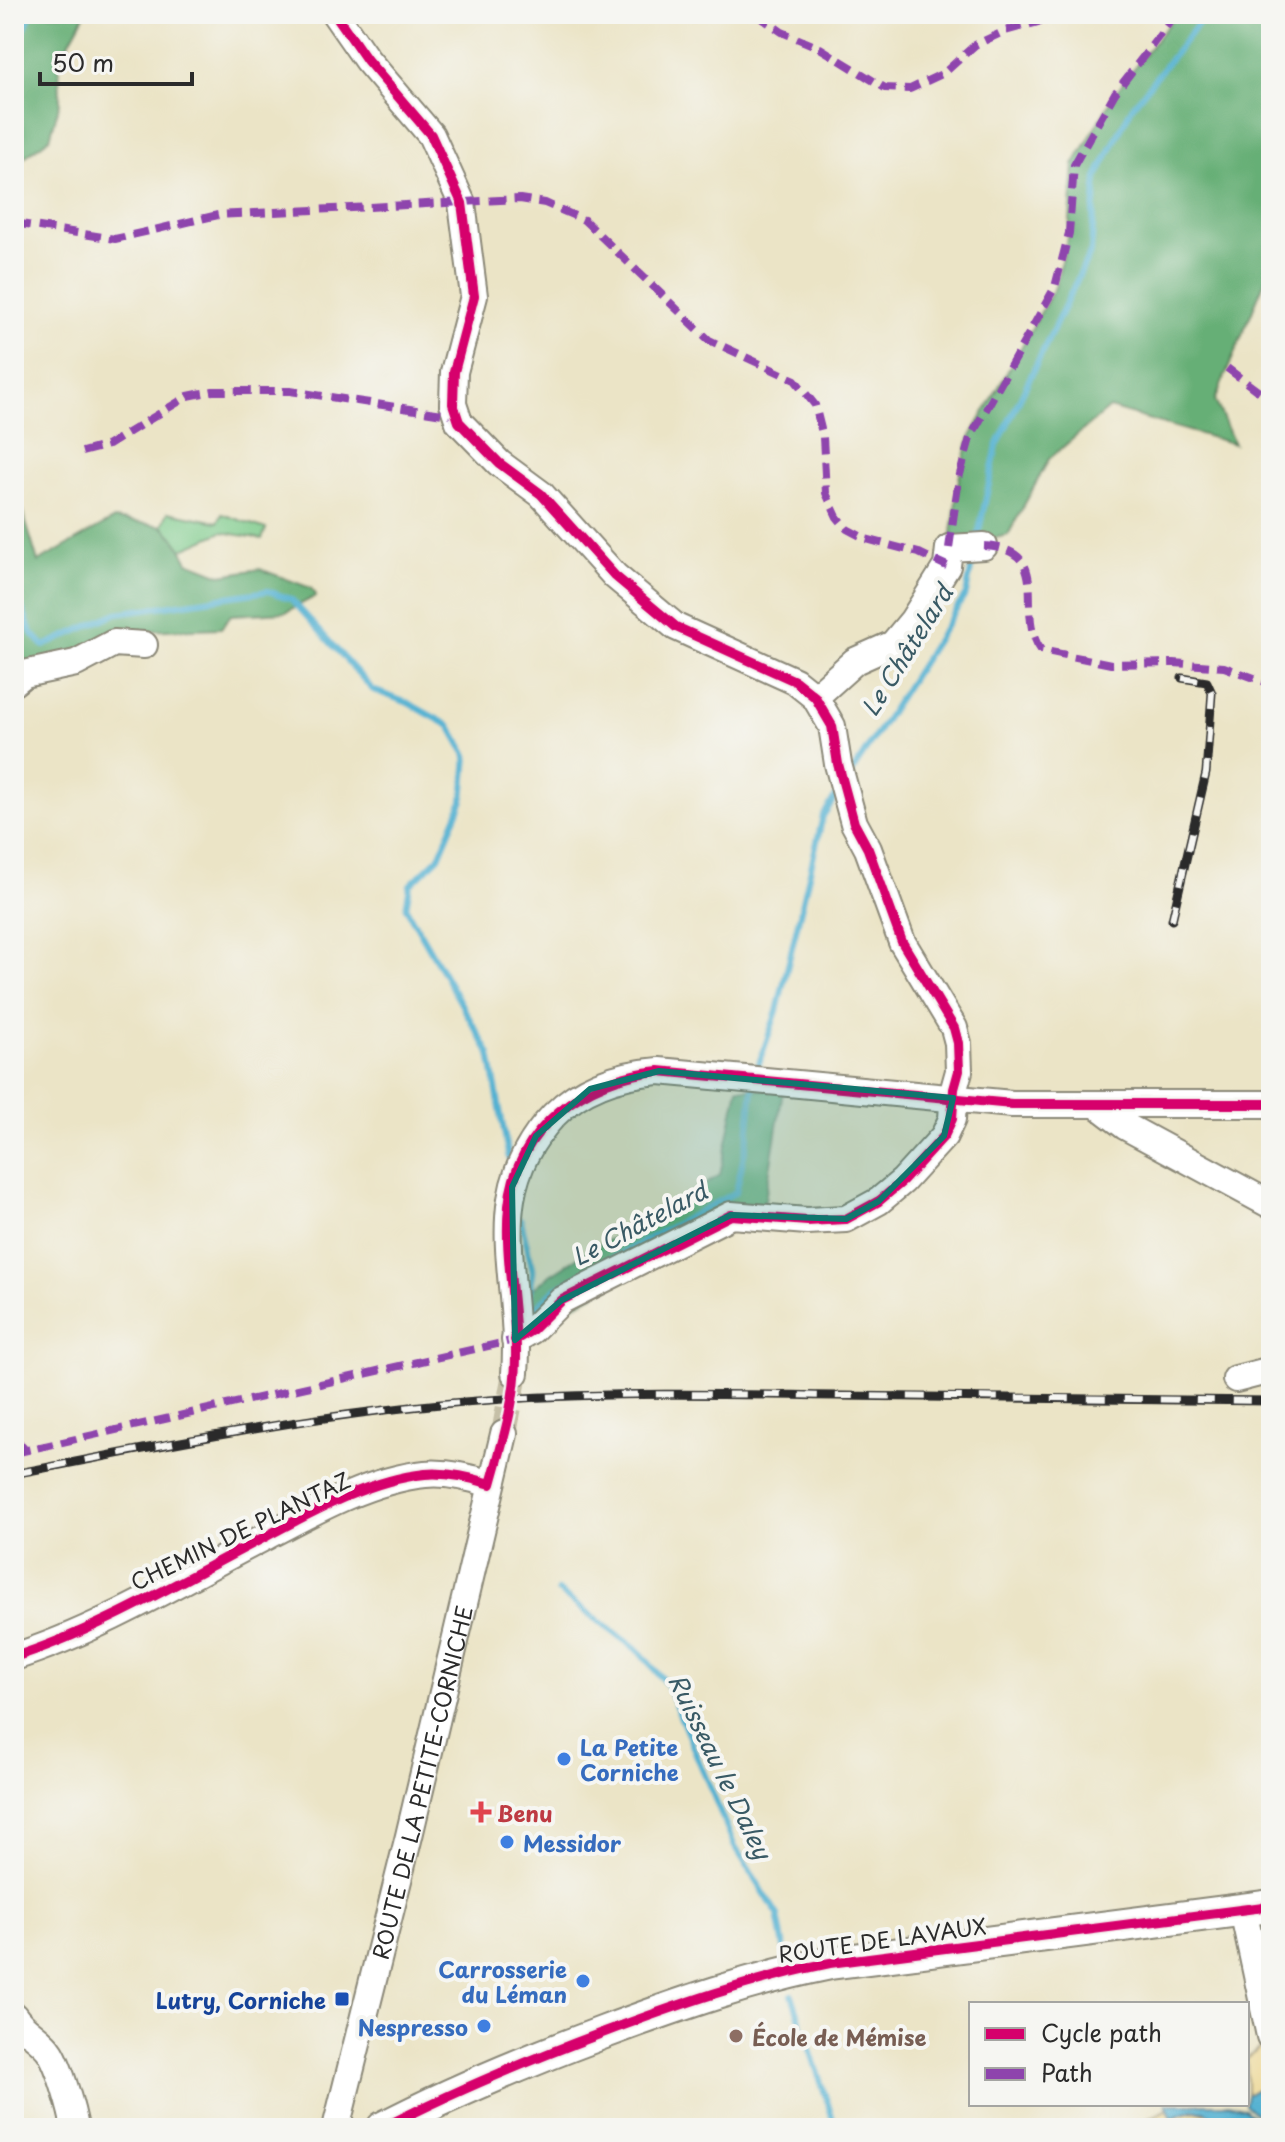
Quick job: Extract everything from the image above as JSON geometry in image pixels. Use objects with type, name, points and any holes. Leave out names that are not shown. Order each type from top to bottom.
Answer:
[{"type":"main road","name":"ROUTE DE LAVAUX","points":[[383,2128],[463,2088],[558,2050],[695,1998],[771,1975],[830,1963],[1257,1908]]},
{"type":"street","points":[[335,14],[367,60],[431,135],[462,203],[474,296],[454,372],[456,416],[469,434],[499,463],[541,494],[615,576],[676,627],[795,681],[815,697],[832,726],[838,764],[854,823],[868,849],[902,942],[954,1028],[958,1043],[959,1071],[952,1119],[944,1136],[903,1181],[879,1201],[846,1219],[807,1221],[731,1215],[562,1300],[532,1330],[515,1340]]},
{"type":"street","points":[[815,697],[855,661],[893,644],[913,620],[947,566],[966,546]]},
{"type":"street","points":[[14,682],[24,674],[76,663],[114,643],[144,645]]},
{"type":"street","points":[[515,1373],[508,1238],[512,1187],[526,1152],[547,1122],[575,1097],[624,1075],[659,1071],[1012,1104],[1271,1104]]},
{"type":"street","points":[[1096,1104],[1125,1126],[1271,1205]]},
{"type":"street","points":[[1236,1379],[1271,1370]]},
{"type":"street","name":"ROUTE DE LA PETITE-CORNICHE","points":[[336,2128],[504,1434]]},
{"type":"street","name":"CHEMIN DE PLANTAZ","points":[[14,1657],[50,1646],[318,1509],[390,1481],[428,1474],[491,1484]]},
{"type":"street","points":[[1257,1908],[1270,2036]]},
{"type":"street","points":[[14,2016],[50,2052],[73,2113],[75,2128]]},
{"type":"highlighted area","points":[[659,1071],[953,1098],[944,1136],[879,1201],[846,1219],[731,1215],[562,1300],[515,1340],[512,1187],[536,1136],[590,1089]]},
{"type":"green space","points":[[27,14],[85,14],[59,61],[60,102],[50,138],[14,165],[14,41]]},
{"type":"green space","points":[[1176,14],[1271,14],[1271,266],[1215,400],[1234,444],[1109,408],[1049,459],[1008,535],[950,548],[959,478],[970,438],[1055,287],[1069,233],[1074,165],[1115,93]]},
{"type":"green space","points":[[14,483],[38,562],[114,519],[162,526],[176,540],[188,562],[221,575],[260,569],[311,588],[316,596],[286,612],[231,615],[221,628],[142,631],[74,659],[17,669],[14,662]]},
{"type":"green space","points":[[168,512],[218,522],[222,514],[266,529],[262,539],[222,532],[181,550],[162,526]]},
{"type":"green space","points":[[738,1088],[783,1091],[762,1218],[731,1215],[532,1330],[523,1318],[522,1298],[550,1275],[594,1247],[641,1225],[720,1175]]},
{"type":"sand","points":[[1271,2042],[1271,2081],[1249,2094],[1249,2057]]},
{"type":"sand","points":[[1168,2109],[1172,2118],[1195,2112],[1218,2118],[1198,2128],[1130,2128]]},
{"type":"water","points":[[1271,2081],[1271,2128],[1233,2128],[1205,2111],[1193,2110],[1172,2118],[1167,2106],[1235,2106],[1245,2109],[1258,2121],[1260,2118],[1247,2106],[1249,2094]]},
{"type":"waterway","points":[[14,52],[31,14]]},
{"type":"waterway","name":"Le Châtelard","points":[[977,540],[997,446],[1091,251],[1097,177],[1132,107],[1206,14]]},
{"type":"waterway","name":"Le Châtelard","points":[[849,777],[966,594],[974,555]]},
{"type":"waterway","points":[[14,588],[31,632],[44,646],[117,613],[268,591],[291,599],[373,690],[408,703],[450,726],[467,756],[463,800],[439,857],[410,885],[406,908],[490,1054],[509,1159]]},
{"type":"waterway","name":"Le Châtelard","points":[[756,1072],[777,1011],[823,816],[838,793]]},
{"type":"waterway","name":"Le Châtelard","points":[[528,1314],[555,1289],[736,1192],[748,1137],[753,1087]]},
{"type":"waterway","name":"Le Châtelard","points":[[521,1220],[533,1271],[528,1314]]},
{"type":"waterway","name":"Ruisseau le Daley","points":[[558,1591],[640,1652],[667,1685],[735,1847],[778,1915],[784,1948]]},
{"type":"waterway","name":"Ruisseau le Daley","points":[[792,1995],[836,2128]]},
{"type":"tunnel","points":[[504,1434],[515,1373]]},
{"type":"railway","points":[[1172,920],[1206,773],[1212,693],[1207,682],[1182,678]]},
{"type":"railway","points":[[14,1474],[310,1420],[430,1405],[534,1397],[708,1394],[1271,1401]]},
{"type":"marked path","points":[[756,14],[782,32],[820,48],[885,88],[910,89],[944,73],[975,45],[1005,31],[1068,14]]},
{"type":"marked path","points":[[949,548],[959,478],[970,438],[1055,287],[1069,233],[1074,165],[1115,93],[1176,14]]},
{"type":"marked path","points":[[14,223],[115,239],[218,215],[520,199],[545,203],[584,220],[709,340],[795,380],[815,405],[823,437],[826,493],[837,517],[847,529],[866,539],[919,553],[947,566]]},
{"type":"marked path","points":[[1227,368],[1271,401]]},
{"type":"marked path","points":[[82,452],[108,445],[188,396],[213,391],[290,391],[456,416]]},
{"type":"marked path","points":[[984,546],[1006,550],[1020,559],[1027,571],[1034,635],[1041,650],[1111,664],[1174,663],[1224,667],[1271,684]]},
{"type":"marked path","points":[[14,1453],[515,1340]]},
{"type":"marked path","points":[[14,1437],[26,1451]]},
{"type":"cycle path","points":[[335,14],[367,60],[431,135],[462,203],[474,296],[454,372],[453,404],[459,422],[499,463],[541,494],[615,576],[676,627],[795,681],[815,697],[832,726],[838,764],[854,823],[868,849],[902,942],[954,1028],[958,1043],[959,1071],[952,1119],[944,1136],[903,1181],[879,1201],[846,1219],[807,1221],[731,1215],[562,1300],[532,1330],[515,1340]]},
{"type":"cycle path","points":[[14,1657],[108,1619],[300,1518],[362,1490],[425,1474],[459,1476],[491,1484],[514,1390],[516,1339],[508,1225],[514,1178],[525,1153],[540,1131],[581,1096],[605,1084],[632,1075],[659,1071],[1012,1104],[1271,1104]]},
{"type":"cycle path","points":[[383,2128],[518,2066],[658,2012],[801,1969],[1271,1906]]},
{"type":"place","name":"La Petite Corniche","points":[[564,1759]]},
{"type":"place","name":"Benu","points":[[481,1812]]},
{"type":"place","name":"Messidor","points":[[507,1842]]},
{"type":"place","name":"Carrosserie du Léman","points":[[583,1981]]},
{"type":"place","name":"Lutry, Corniche","points":[[342,1999]]},
{"type":"place","name":"Nespresso","points":[[484,2026]]},
{"type":"place","name":"École de Mémise","points":[[736,2036]]}]
